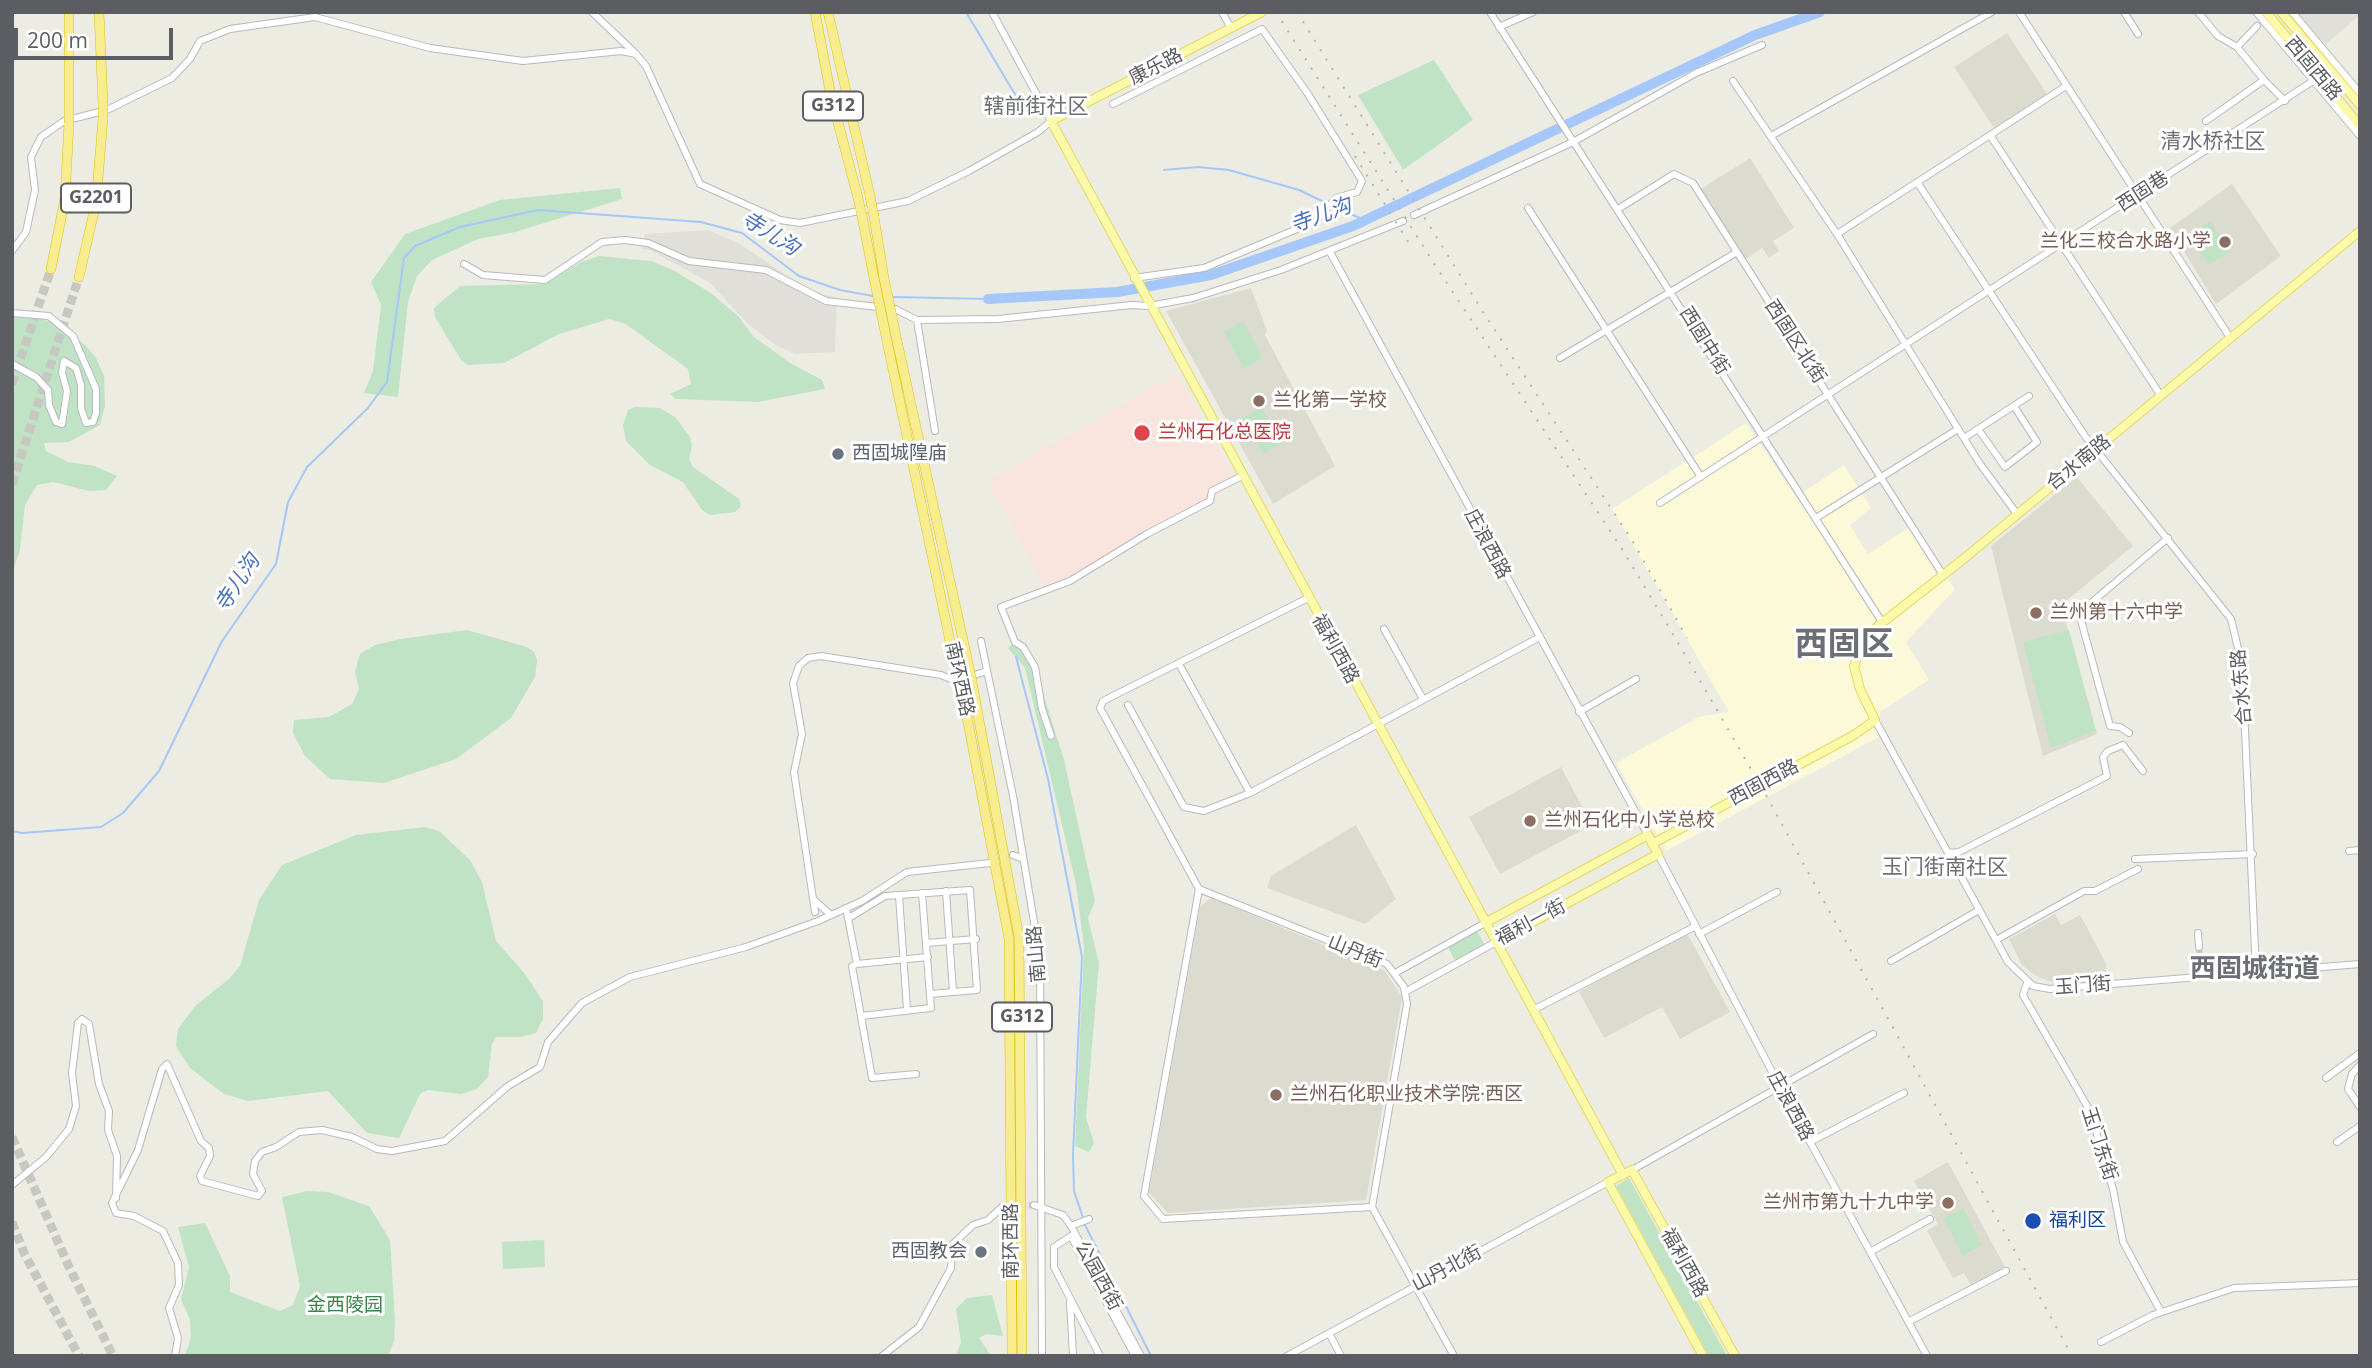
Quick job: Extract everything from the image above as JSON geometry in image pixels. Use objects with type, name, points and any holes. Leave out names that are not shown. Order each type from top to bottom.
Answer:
[{"type":"highway","name":"G2201","points":[[51,269],[65,198],[69,119],[69,12]]},
{"type":"highway","name":"G2201","points":[[79,277],[96,203],[103,118],[99,12]]},
{"type":"highway","name":"南环西路","points":[[815,12],[831,96],[858,198],[874,278],[921,448],[972,682],[1019,937],[1022,1356]]},
{"type":"highway","name":"南环西路","points":[[828,12],[870,196],[907,432],[961,685],[1009,939],[1012,1356]]},
{"type":"main road","name":"康乐路","points":[[1051,121],[1262,12]]},
{"type":"main road","name":"西固西路","points":[[2266,12],[2317,80],[2360,126]]},
{"type":"main road","name":"西固西路","points":[[2281,12],[2360,105]]},
{"type":"main road","name":"福利西路","points":[[1051,121],[1623,1175]]},
{"type":"main road","name":"合水南路","points":[[1875,720],[1860,689],[1854,666],[1862,644],[1882,622],[1943,576],[2360,232]]},
{"type":"main road","name":"西固西路","points":[[1650,840],[1854,735],[1875,720]]},
{"type":"main road","points":[[1650,840],[1658,855]]},
{"type":"main road","name":"福利一街","points":[[1485,923],[1650,840]]},
{"type":"main road","name":"福利一街","points":[[1496,942],[1658,855]]},
{"type":"main road","name":"福利西路","points":[[1632,1170],[1735,1356]]},
{"type":"main road","points":[[1608,1182],[1632,1170]]},
{"type":"main road","name":"福利西路","points":[[1608,1182],[1703,1356]]},
{"type":"street","points":[[592,12],[646,66],[700,184],[789,222],[809,222],[908,201],[969,171],[1038,132],[1051,121],[992,12]]},
{"type":"street","points":[[1222,12],[1231,28]]},
{"type":"street","name":"西固中街","points":[[1490,12],[1882,622]]},
{"type":"street","points":[[1499,27],[1534,12]]},
{"type":"street","points":[[1771,136],[1992,12]]},
{"type":"street","points":[[2019,12],[2231,339]]},
{"type":"street","points":[[2124,12],[2138,34]]},
{"type":"street","points":[[2198,12],[2218,36],[2237,47],[2285,101]]},
{"type":"street","points":[[2256,12],[2317,80],[2360,136]]},
{"type":"street","points":[[2292,12],[2360,93]]},
{"type":"street","points":[[12,251],[26,232],[35,190],[31,158],[41,137],[64,121],[107,110],[172,78],[190,59],[200,41],[230,29],[315,17],[430,48],[523,61],[621,51],[636,54]]},
{"type":"street","points":[[2237,47],[2257,26]]},
{"type":"street","points":[[1113,104],[1257,29],[1264,30],[1360,177],[1362,185],[1357,192],[1331,202],[1316,221],[1213,264],[1135,279]]},
{"type":"street","points":[[1414,215],[1571,139],[1673,85],[1762,45]]},
{"type":"street","name":"西固巷","points":[[1660,503],[2330,70]]},
{"type":"street","points":[[2206,121],[2264,80]]},
{"type":"street","points":[[1733,81],[1837,234],[1958,429],[2017,514]]},
{"type":"street","points":[[1837,234],[2066,86]]},
{"type":"street","points":[[1990,135],[2161,396]]},
{"type":"street","name":"西固区北街","points":[[1618,209],[1674,174],[1693,183],[1943,576]]},
{"type":"street","points":[[1917,183],[1989,292]]},
{"type":"street","points":[[1528,208],[1701,477]]},
{"type":"street","points":[[464,264],[483,275],[545,280],[602,242],[625,240],[648,243],[690,261],[766,270],[814,297],[895,309],[916,320],[998,319],[1148,304],[1226,289],[1329,252],[1403,221]]},
{"type":"street","name":"庄浪西路","points":[[1329,252],[1650,840]]},
{"type":"street","points":[[1560,358],[1670,289],[1737,252]]},
{"type":"street","name":"合水东路","points":[[1989,292],[2096,450],[2227,611],[2238,640],[2253,854],[2256,972]]},
{"type":"street","points":[[12,313],[49,316],[73,336],[96,389],[96,413],[93,422],[86,423],[76,368],[64,361],[62,373],[67,391],[62,424],[56,422],[49,405],[48,390],[36,377],[12,364]]},
{"type":"street","points":[[916,320],[935,432]]},
{"type":"street","points":[[1964,438],[2029,396]]},
{"type":"street","points":[[1978,429],[2005,467],[2037,442],[2014,406]]},
{"type":"street","points":[[1816,518],[1958,429]]},
{"type":"street","points":[[1051,736],[1035,667],[1023,647],[1015,642],[1001,607],[1070,581],[1147,534],[1210,501],[1212,491],[1242,476]]},
{"type":"street","points":[[2129,733],[2120,727],[2110,726],[2079,613],[2168,538]]},
{"type":"street","points":[[1308,598],[1103,701],[1101,710],[1199,889],[1144,1196],[1163,1219],[1372,1207]]},
{"type":"street","points":[[1384,629],[1423,699]]},
{"type":"street","points":[[1128,705],[1184,807],[1213,810],[1250,793],[1538,638]]},
{"type":"street","name":"南山路","points":[[981,641],[1040,958],[1042,1356]]},
{"type":"street","points":[[815,912],[794,772],[802,734],[793,682],[799,666],[808,658],[821,656],[941,675],[956,681],[986,668]]},
{"type":"street","points":[[1179,664],[1250,793]]},
{"type":"street","points":[[1579,712],[1636,679]]},
{"type":"street","name":"玉门街","points":[[1875,720],[1996,940],[2015,972],[2027,983],[2050,989],[2360,964]]},
{"type":"street","points":[[1948,853],[1959,852],[2107,776],[2104,757],[2108,751],[2123,744],[2143,771]]},
{"type":"street","points":[[2349,850],[2360,850]]},
{"type":"street","points":[[2135,859],[2253,854]]},
{"type":"street","points":[[1013,855],[1023,859]]},
{"type":"street","name":"庄浪西路","points":[[1658,855],[1780,1087],[1927,1356]]},
{"type":"street","points":[[175,1356],[178,1338],[169,1308],[179,1285],[178,1263],[163,1231],[134,1216],[116,1213],[112,1203],[138,1150],[162,1069],[167,1064],[171,1067],[174,1084],[201,1142],[209,1148],[210,1156],[200,1176],[202,1181],[258,1196],[262,1191],[253,1174],[256,1161],[262,1152],[276,1147],[299,1132],[321,1130],[352,1137],[377,1149],[392,1151],[445,1141],[508,1086],[540,1067],[548,1042],[582,1003],[630,977],[746,947],[831,915],[907,872],[990,863]]},
{"type":"street","points":[[1996,940],[2084,891],[2095,891],[2138,869]]},
{"type":"street","name":"山丹街","points":[[1199,889],[1387,964],[1405,992]]},
{"type":"street","points":[[849,919],[885,896],[970,890],[976,939],[977,990],[930,994]]},
{"type":"street","points":[[946,891],[953,992]]},
{"type":"street","points":[[1699,934],[1777,892]]},
{"type":"street","points":[[861,1016],[931,1007],[922,893]]},
{"type":"street","points":[[899,896],[907,1009]]},
{"type":"street","points":[[813,899],[831,915]]},
{"type":"street","points":[[846,908],[858,964]]},
{"type":"street","points":[[1891,961],[1979,910]]},
{"type":"street","name":"福利一街","points":[[1395,973],[1485,923]]},
{"type":"street","points":[[1533,1010],[1696,926]]},
{"type":"street","points":[[2198,933],[2199,947]]},
{"type":"street","points":[[927,943],[976,939]]},
{"type":"street","name":"福利一街","points":[[1405,992],[1496,942]]},
{"type":"street","points":[[916,1074],[872,1077],[852,966],[928,957]]},
{"type":"street","points":[[2200,964],[2201,977]]},
{"type":"street","name":"玉门东街","points":[[2027,983],[2023,995],[2090,1111],[2113,1189],[2123,1242],[2161,1312]]},
{"type":"street","points":[[1405,992],[1407,1004],[1372,1207],[1454,1356]]},
{"type":"street","points":[[12,1185],[46,1157],[69,1129],[76,1105],[72,1073],[78,1023],[82,1019],[89,1024],[99,1084],[109,1111],[108,1130],[117,1156],[116,1198]]},
{"type":"street","points":[[1632,1170],[1873,1034]]},
{"type":"street","points":[[2326,1078],[2360,1053]]},
{"type":"street","points":[[2360,1065],[2352,1074],[2348,1089],[2360,1108]]},
{"type":"street","points":[[1810,1142],[1904,1093]]},
{"type":"street","points":[[2337,1142],[2360,1126]]},
{"type":"street","name":"山丹北街","points":[[1287,1356],[1608,1182]]},
{"type":"street","name":"公园西街","points":[[1034,1205],[1063,1215],[1074,1225],[1142,1356]]},
{"type":"street","points":[[882,1356],[919,1326],[951,1268],[952,1245],[973,1225],[988,1220],[1002,1207]]},
{"type":"street","points":[[1074,1225],[1087,1219]]},
{"type":"street","points":[[1870,1252],[1930,1219]]},
{"type":"street","points":[[1098,1354],[1054,1267],[1054,1247],[1071,1237],[1135,1356]]},
{"type":"street","points":[[1908,1322],[2006,1271]]},
{"type":"street","points":[[2101,1342],[2161,1312],[2234,1288],[2360,1283]]},
{"type":"street","points":[[1069,1298],[1073,1356]]},
{"type":"street","points":[[1329,1333],[1341,1356]]},
{"type":"shaded area","points":[[2297,12],[2360,12],[2360,15],[2325,45]]},
{"type":"shaded area","points":[[2007,33],[2047,94],[1994,128],[1954,67]]},
{"type":"shaded area","points":[[1750,158],[1794,228],[1773,241],[1779,251],[1769,258],[1762,248],[1746,259],[1701,189]]},
{"type":"shaded area","name":"兰化三校合水路小学","points":[[2232,184],[2281,256],[2216,304],[2170,228]]},
{"type":"shaded area","points":[[708,230],[738,243],[815,294],[837,297],[835,352],[795,354],[777,346],[748,324],[710,283],[650,250],[642,249],[645,234]]},
{"type":"shaded area","name":"兰化第一学校","points":[[1251,288],[1267,331],[1265,335],[1335,466],[1273,504],[1166,311]]},
{"type":"shaded area","name":"兰州石化总医院","points":[[1177,374],[1238,483],[1071,577],[1044,587],[988,481]]},
{"type":"shaded area","points":[[1746,423],[1796,497],[1844,465],[1871,508],[1850,525],[1868,554],[1911,526],[1955,589],[1906,642],[1929,680],[1880,712],[1881,736],[1666,851],[1616,763],[1699,717],[1729,712],[1612,509]]},
{"type":"shaded area","name":"兰州第十六中学","points":[[2077,477],[2133,546],[2061,605],[2097,734],[2043,756],[1991,546]]},
{"type":"shaded area","name":"兰州石化中小学总校","points":[[1561,767],[1592,825],[1500,874],[1469,817]]},
{"type":"shaded area","points":[[1356,825],[1396,899],[1365,924],[1267,888],[1271,876]]},
{"type":"shaded area","name":"兰州石化职业技术学院·西区","points":[[1211,898],[1384,970],[1402,997],[1366,1200],[1168,1213],[1149,1193],[1200,907]]},
{"type":"shaded area","points":[[2055,914],[2061,925],[2080,915],[2106,963],[2106,977],[2054,983],[2036,976],[2022,965],[2009,939]]},
{"type":"shaded area","points":[[1687,933],[1730,1012],[1680,1039],[1662,1007],[1604,1038],[1579,992]]},
{"type":"shaded area","name":"兰州市第九十九中学","points":[[1948,1162],[2005,1267],[1971,1285],[1964,1273],[1953,1278],[1927,1231],[1938,1224],[1914,1181]]},
{"type":"green space","points":[[1434,60],[1473,120],[1403,170],[1358,95]]},
{"type":"green space","points":[[620,188],[622,199],[515,232],[478,239],[432,260],[417,276],[408,302],[398,397],[364,393],[373,371],[381,305],[371,282],[405,234],[500,200]]},
{"type":"green space","points":[[2210,221],[2230,252],[2209,265],[2189,235]]},
{"type":"green space","points":[[599,256],[651,261],[675,271],[712,294],[738,316],[754,337],[790,363],[822,380],[825,389],[758,402],[676,399],[670,394],[691,384],[688,369],[624,323],[609,319],[559,334],[504,363],[468,365],[461,360],[435,317],[434,308],[460,286],[545,284],[581,262]]},
{"type":"green space","points":[[12,311],[60,324],[96,358],[104,376],[105,406],[100,425],[69,442],[44,443],[46,451],[68,462],[95,466],[117,476],[106,490],[89,491],[53,482],[37,485],[25,505],[20,550],[12,574]]},
{"type":"green space","points":[[1243,321],[1263,358],[1244,368],[1224,332]]},
{"type":"green space","points":[[635,407],[660,408],[675,417],[690,437],[692,445],[689,460],[693,467],[739,499],[741,506],[735,512],[710,515],[702,510],[683,482],[650,465],[626,441],[623,425],[628,410]]},
{"type":"green space","points":[[1262,407],[1282,443],[1263,454],[1242,418]]},
{"type":"green space","points":[[467,630],[527,647],[534,652],[537,660],[535,677],[511,718],[456,759],[384,783],[330,779],[305,756],[293,733],[294,720],[329,717],[352,704],[359,689],[355,672],[360,654],[375,645],[400,639]]},
{"type":"green space","points":[[2069,630],[2096,731],[2051,748],[2023,642]]},
{"type":"green space","points":[[1012,644],[1022,646],[1031,655],[1064,760],[1095,901],[1088,918],[1099,963],[1086,1117],[1094,1143],[1089,1152],[1075,1146],[1084,947],[1076,884],[1025,668],[1008,648]]},
{"type":"green space","points":[[425,827],[439,831],[470,860],[482,882],[496,941],[525,974],[543,1001],[543,1019],[536,1033],[520,1037],[496,1037],[492,1044],[488,1077],[477,1089],[461,1094],[427,1090],[420,1094],[399,1138],[367,1133],[328,1091],[248,1101],[224,1094],[190,1068],[176,1046],[178,1029],[195,1006],[229,979],[240,966],[259,900],[282,865],[356,835]]},
{"type":"green space","points":[[1477,931],[1485,945],[1455,961],[1448,947]]},
{"type":"green space","points":[[1629,1178],[1727,1356],[1709,1356],[1616,1186]]},
{"type":"green space","name":"金西陵园","points":[[307,1191],[328,1192],[369,1206],[390,1240],[395,1320],[394,1341],[388,1356],[185,1356],[191,1338],[190,1320],[181,1299],[189,1267],[178,1227],[205,1223],[230,1276],[230,1292],[280,1311],[293,1305],[300,1286],[282,1197]]},
{"type":"green space","points":[[1963,1208],[1982,1245],[1963,1256],[1943,1218]]},
{"type":"green space","points":[[544,1240],[545,1267],[503,1269],[502,1242]]},
{"type":"green space","points":[[992,1295],[1003,1336],[986,1334],[979,1338],[991,1356],[956,1356],[961,1342],[956,1309],[967,1298]]},
{"type":"waterway","points":[[966,12],[1026,113]]},
{"type":"waterway","name":"寺儿沟","points":[[988,299],[1117,292],[1211,275],[1353,226],[1755,35],[1820,12]]},
{"type":"waterway","points":[[1164,170],[1198,167],[1229,170],[1299,190],[1328,204]]},
{"type":"waterway","points":[[1333,207],[1365,220]]},
{"type":"waterway","name":"寺儿沟","points":[[12,831],[22,833],[101,827],[123,813],[159,771],[222,641],[276,564],[288,502],[307,467],[368,408],[387,382],[404,258],[415,246],[460,227],[538,210],[701,222],[742,233],[799,276],[840,290],[873,296]]},
{"type":"waterway","name":"寺儿沟","points":[[893,297],[988,299]]},
{"type":"waterway","points":[[1016,657],[1048,779],[1082,957],[1073,1154],[1074,1191],[1083,1218]]},
{"type":"waterway","points":[[1084,1223],[1151,1356]]},
{"type":"tunnel","points":[[12,384],[51,269]]},
{"type":"tunnel","points":[[12,484],[79,277]]},
{"type":"tunnel","points":[[2199,947],[2200,964]]},
{"type":"tunnel","points":[[12,1137],[69,1267],[113,1356]]},
{"type":"tunnel","points":[[1002,1207],[1034,1205]]},
{"type":"tunnel","points":[[12,1222],[24,1253],[79,1356]]},
{"type":"railway","points":[[1276,12],[1435,265],[1622,549],[1680,646],[1766,795],[2072,1356]]},
{"type":"railway","points":[[1297,12],[1483,312],[1633,542],[1687,638]]},
{"type":"railway","points":[[1355,156],[1412,248]]},
{"type":"place","name":"兰化三校合水路小学","points":[[2225,242]]},
{"type":"place","name":"兰化第一学校","points":[[1259,401]]},
{"type":"place","name":"兰州石化总医院","points":[[1142,433]]},
{"type":"place","name":"西固城隍庙","points":[[838,454]]},
{"type":"place","name":"兰州第十六中学","points":[[2036,613]]},
{"type":"place","name":"兰州石化中小学总校","points":[[1530,821]]},
{"type":"place","name":"兰州石化职业技术学院·西区","points":[[1276,1095]]},
{"type":"place","name":"兰州市第九十九中学","points":[[1948,1203]]},
{"type":"place","name":"福利区","points":[[2033,1221]]},
{"type":"place","name":"西固教会","points":[[981,1252]]},
{"type":"district","name":"辖前街社区","points":[[1036,107]]},
{"type":"district","name":"清水桥社区","points":[[2213,142]]},
{"type":"district","name":"西固区","points":[[1844,646]]},
{"type":"district","name":"玉门街南社区","points":[[1945,868]]},
{"type":"district","name":"西固城街道","points":[[2255,970]]}]
